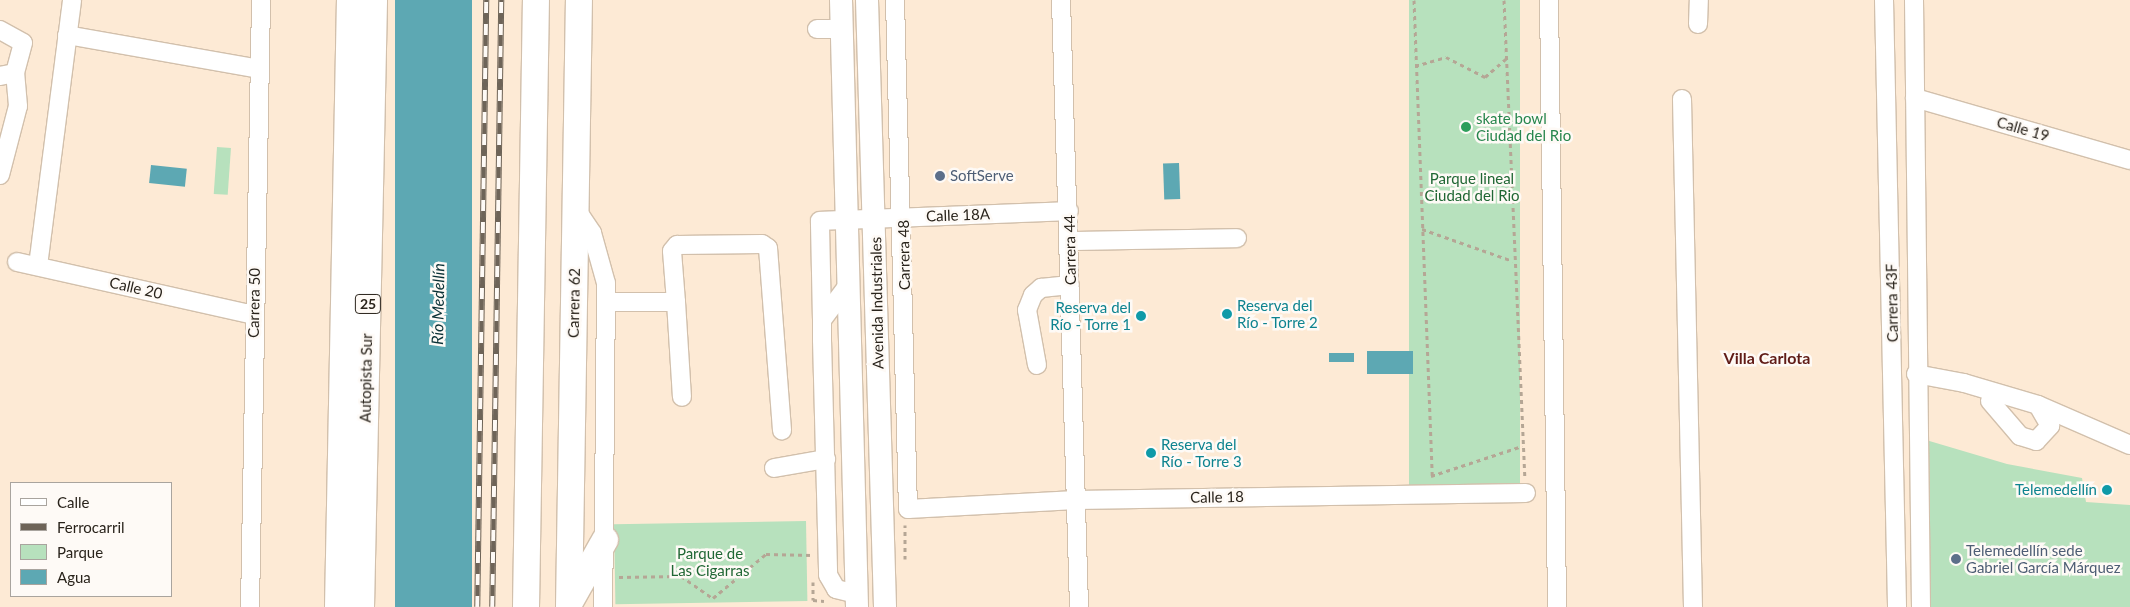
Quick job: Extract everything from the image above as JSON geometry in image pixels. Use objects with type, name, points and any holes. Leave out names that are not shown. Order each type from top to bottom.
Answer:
[{"type":"highway","name":"Autopista Sur","points":[[338,607],[350,0]]},
{"type":"highway","name":"Autopista Sur","points":[[361,607],[374,0]]},
{"type":"highway","points":[[526,607],[536,0]]},
{"type":"highway","name":"Carrera 62","points":[[569,605],[579,0]]},
{"type":"highway","points":[[569,605],[604,540]]},
{"type":"main road","name":"Avenida Industriales","points":[[841,0],[857,600]]},
{"type":"main road","name":"Avenida Industriales","points":[[867,0],[875,218],[885,607]]},
{"type":"street","points":[[38,266],[72,0]]},
{"type":"street","name":"Carrera 50","points":[[250,607],[261,0]]},
{"type":"street","name":"Carrera 48","points":[[895,0],[904,217],[908,509]]},
{"type":"street","name":"Carrera 44","points":[[1061,0],[1069,211],[1079,607]]},
{"type":"street","points":[[1549,0],[1557,607]]},
{"type":"street","points":[[1698,0],[1698,24]]},
{"type":"street","name":"Carrera 43F","points":[[1884,0],[1896,607]]},
{"type":"street","name":"Carrera 43F","points":[[1914,0],[1916,374],[1921,607]]},
{"type":"street","points":[[817,29],[842,29]]},
{"type":"street","points":[[0,30],[23,43],[8,75],[18,106],[0,175]]},
{"type":"street","points":[[67,35],[259,69]]},
{"type":"street","name":"Calle 19","points":[[1916,98],[2130,160]]},
{"type":"street","points":[[1682,99],[1693,607]]},
{"type":"street","points":[[576,207],[592,233],[602,264],[606,302],[603,607]]},
{"type":"street","name":"Calle 18A","points":[[822,320],[820,220],[1069,211]]},
{"type":"street","points":[[1069,241],[1237,238]]},
{"type":"street","points":[[682,398],[672,251],[677,245],[762,244],[768,248],[782,430]]},
{"type":"street","name":"Calle 20","points":[[17,262],[254,314]]},
{"type":"street","points":[[849,284],[822,320],[828,576],[836,589],[857,600]]},
{"type":"street","points":[[1037,365],[1027,310],[1033,295],[1041,288],[1070,284]]},
{"type":"street","points":[[606,302],[676,302]]},
{"type":"street","points":[[1916,374],[1964,382],[2038,405],[2130,445]]},
{"type":"street","points":[[1990,401],[2020,436],[2036,441],[2050,426],[2038,405]]},
{"type":"street","points":[[774,468],[826,459]]},
{"type":"street","name":"Calle 18","points":[[908,509],[1076,500],[1526,492]]},
{"type":"path","points":[[1414,0],[1432,494]]},
{"type":"path","points":[[1504,0],[1513,261],[1526,492]]},
{"type":"path","points":[[1415,66],[1446,57],[1485,78],[1506,59]]},
{"type":"path","points":[[1422,229],[1513,261]]},
{"type":"path","points":[[1432,476],[1522,446]]},
{"type":"path","points":[[603,577],[681,576],[713,598],[766,554],[813,555]]},
{"type":"green space","name":"Parque lineal Ciudad del Rio","points":[[1409,0],[1520,0],[1520,486],[1409,486]]},
{"type":"green space","points":[[217,147],[231,148],[228,195],[214,194]]},
{"type":"green space","points":[[1926,440],[2007,464],[2082,478],[2086,502],[2130,505],[2130,607],[1931,607]]},
{"type":"green space","name":"Parque de Las Cigarras","points":[[806,521],[807,601],[615,604],[614,524]]},
{"type":"water","name":"Río Medellín","points":[[395,0],[472,0],[472,607],[395,607]]},
{"type":"water","points":[[1179,163],[1180,199],[1164,200],[1163,164]]},
{"type":"water","points":[[151,165],[187,169],[185,187],[149,183]]},
{"type":"water","points":[[1367,351],[1413,351],[1413,374],[1367,374]]},
{"type":"water","points":[[1329,353],[1354,353],[1354,362],[1329,362]]},
{"type":"railway","points":[[477,607],[486,0]]},
{"type":"railway","points":[[492,607],[501,0]]},
{"type":"place","name":"skate bowl Ciudad del Rio","points":[[1466,127]]},
{"type":"place","name":"SoftServe","points":[[940,176]]},
{"type":"place","name":"Reserva del Río - Torre 2","points":[[1227,314]]},
{"type":"place","name":"Reserva del Río - Torre 1","points":[[1141,316]]},
{"type":"place","name":"Reserva del Río - Torre 3","points":[[1151,453]]},
{"type":"place","name":"Telemedellín","points":[[2107,490]]},
{"type":"place","name":"Telemedellín sede Gabriel García Márquez","points":[[1956,559]]},
{"type":"district","name":"Villa Carlota","points":[[1767,358]]}]
